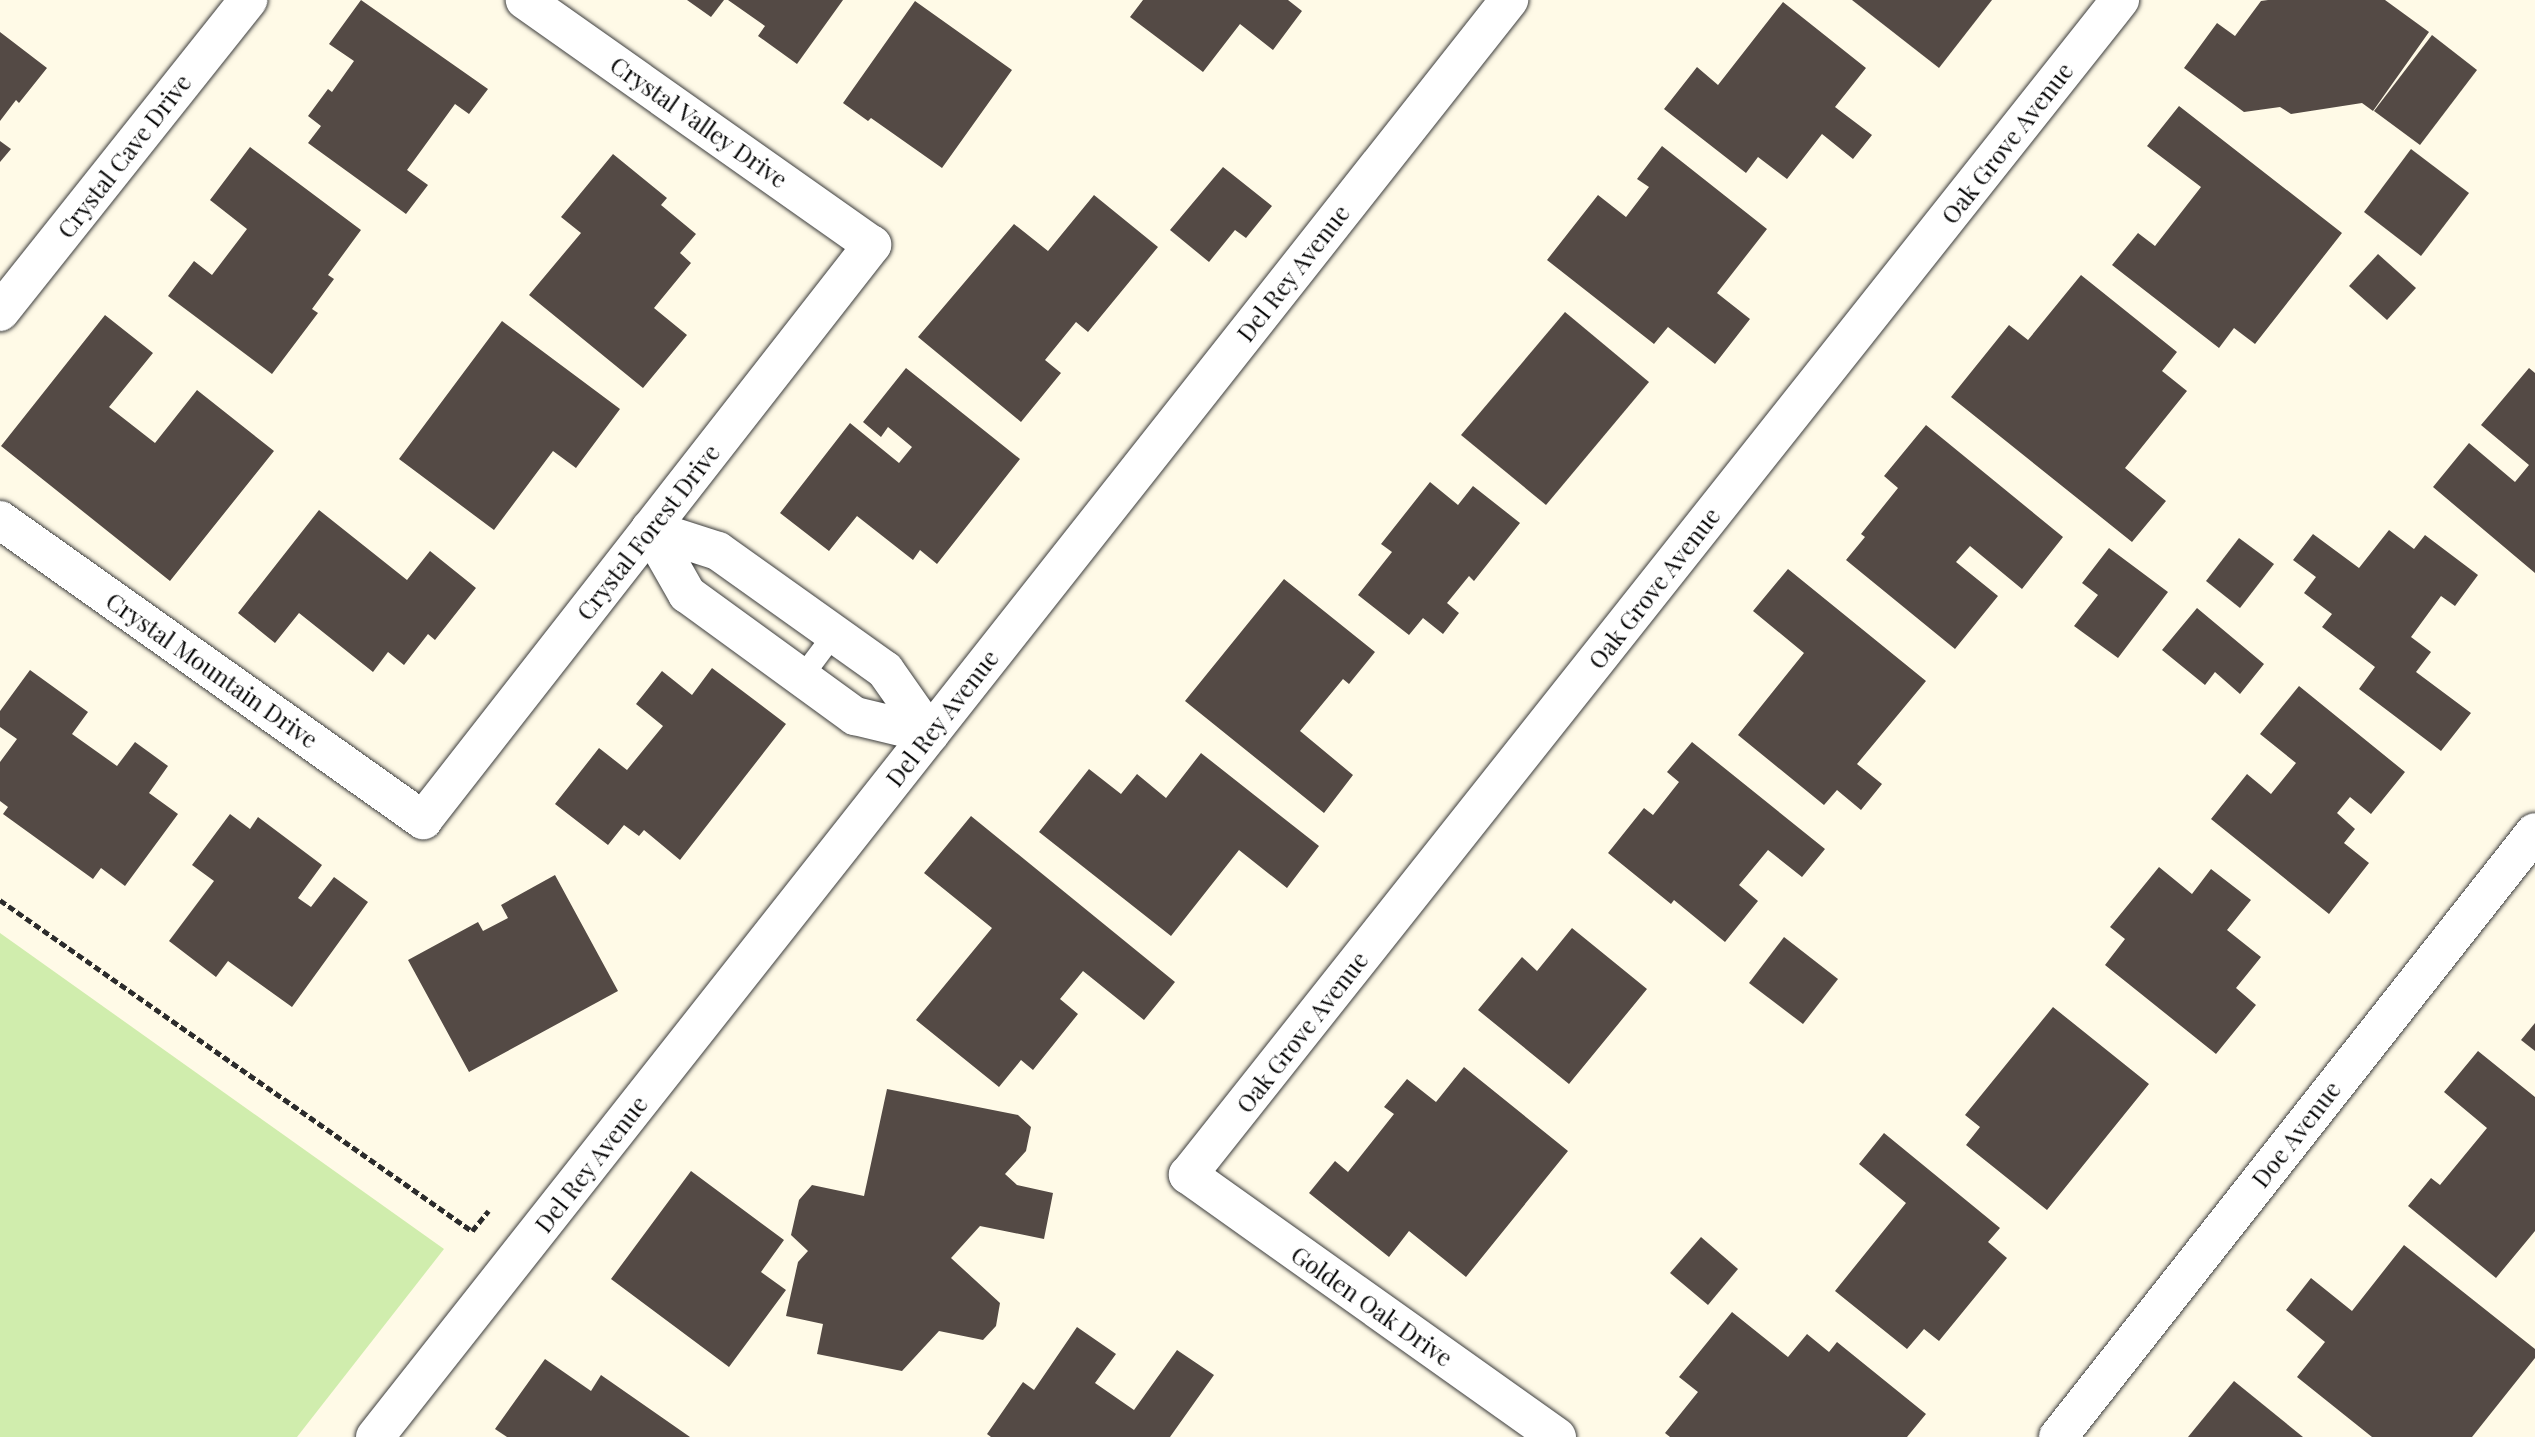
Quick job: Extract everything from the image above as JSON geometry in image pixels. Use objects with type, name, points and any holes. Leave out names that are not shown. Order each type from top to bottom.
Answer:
[{"type":"street","name":"Crystal Cave Drive","points":[[0,312],[248,0]]},
{"type":"street","name":"Crystal Valley Drive","points":[[525,0],[872,245]]},
{"type":"street","name":"Del Rey Avenue","points":[[375,1437],[1509,0]]},
{"type":"street","name":"Oak Grove Avenue","points":[[1188,1175],[2120,0]]},
{"type":"street","name":"Crystal Forest Drive","points":[[423,820],[872,245]]},
{"type":"street","name":"Crystal Mountain Drive","points":[[0,520],[423,820]]},
{"type":"street","points":[[650,529],[718,551],[885,670],[930,734]]},
{"type":"street","points":[[650,529],[687,594],[855,716],[930,734]]},
{"type":"street","name":"Doe Avenue","points":[[2058,1437],[2535,832]]},
{"type":"street","name":"Golden Oak Drive","points":[[1188,1175],[1557,1437]]},
{"type":"lane","points":[[801,677],[834,633]]},
{"type":"path","points":[[0,900],[472,1231],[488,1211]]},
{"type":"green space","points":[[0,933],[444,1249],[297,1437],[0,1437]]},
{"type":"building","points":[[361,0],[488,89],[469,114],[455,104],[407,170],[428,185],[406,214],[308,143],[321,126],[308,116],[328,89],[332,92],[354,61],[329,44]]},
{"type":"building","points":[[687,0],[724,0],[711,17]]},
{"type":"building","points":[[728,0],[843,0],[797,64],[758,36],[765,26]]},
{"type":"building","points":[[1143,0],[1288,0],[1302,11],[1273,50],[1240,24],[1203,72],[1130,17]]},
{"type":"building","points":[[1852,0],[1992,0],[1939,68]]},
{"type":"building","points":[[2385,0],[2429,32],[2373,111],[2362,103],[2291,114],[2280,107],[2244,112],[2184,68],[2217,23],[2235,36],[2261,1]]},
{"type":"building","points":[[915,1],[1012,70],[942,168],[871,118],[868,121],[843,103]]},
{"type":"building","points":[[1783,2],[1866,68],[1835,107],[1872,135],[1853,159],[1822,134],[1787,179],[1758,157],[1746,173],[1664,109],[1697,67],[1718,85]]},
{"type":"building","points":[[0,32],[47,68],[19,103],[16,100],[0,121]]},
{"type":"building","points":[[2432,35],[2477,70],[2420,145],[2374,111]]},
{"type":"building","points":[[2179,106],[2342,233],[2255,344],[2234,328],[2219,348],[2112,265],[2138,233],[2155,246],[2201,187],[2147,146]]},
{"type":"building","points":[[0,141],[11,149],[0,162]]},
{"type":"building","points":[[1662,146],[1767,229],[1717,293],[1750,319],[1715,364],[1668,327],[1654,344],[1547,260],[1598,195],[1626,217],[1649,187],[1637,179]]},
{"type":"building","points":[[250,147],[361,230],[328,275],[334,279],[312,309],[318,313],[272,374],[168,296],[194,261],[212,275],[247,229],[210,200]]},
{"type":"building","points":[[2411,149],[2469,193],[2421,256],[2364,212]]},
{"type":"building","points":[[613,154],[667,198],[661,205],[696,234],[680,253],[691,263],[654,308],[687,335],[643,388],[529,295],[581,233],[561,217]]},
{"type":"building","points":[[1223,167],[1272,206],[1246,238],[1235,230],[1209,262],[1170,230]]},
{"type":"building","points":[[1094,195],[1158,247],[1088,332],[1076,322],[1045,360],[1061,373],[1021,422],[918,337],[1014,224],[1048,251]]},
{"type":"building","points":[[2378,254],[2416,288],[2387,320],[2349,286]]},
{"type":"building","points":[[2081,275],[2177,352],[2162,371],[2187,391],[2125,468],[2166,501],[2132,542],[1951,397],[2009,325],[2028,340]]},
{"type":"building","points":[[1565,312],[1649,382],[1546,505],[1461,435]]},
{"type":"building","points":[[105,315],[153,353],[109,407],[155,443],[197,390],[274,451],[170,581],[1,446]]},
{"type":"building","points":[[502,321],[620,409],[576,468],[553,451],[494,530],[399,459]]},
{"type":"building","points":[[906,368],[1020,459],[937,564],[920,550],[913,560],[857,516],[829,551],[780,513],[850,423],[899,463],[912,447],[888,427],[881,437],[863,422]]},
{"type":"building","points":[[2529,368],[2535,373],[2535,573],[2433,487],[2469,443],[2515,482],[2529,465],[2481,425]]},
{"type":"building","points":[[1926,425],[2063,537],[2022,589],[1970,546],[1956,562],[1998,596],[1955,649],[1846,560],[1865,537],[1861,534],[1898,488],[1884,476]]},
{"type":"building","points":[[1430,482],[1458,505],[1473,486],[1520,523],[1474,581],[1469,576],[1447,603],[1459,613],[1443,634],[1423,618],[1409,635],[1358,595],[1392,552],[1381,544]]},
{"type":"building","points":[[319,510],[407,580],[430,551],[476,588],[435,640],[428,634],[404,665],[388,652],[373,672],[299,613],[275,643],[238,613]]},
{"type":"building","points":[[2389,530],[2414,549],[2425,535],[2478,575],[2455,606],[2441,596],[2411,637],[2431,652],[2416,672],[2471,713],[2441,751],[2359,689],[2375,667],[2322,627],[2332,614],[2304,593],[2316,577],[2293,560],[2313,534],[2359,568]]},
{"type":"building","points":[[2239,538],[2274,564],[2240,608],[2206,581]]},
{"type":"building","points":[[2109,548],[2168,592],[2118,658],[2074,626],[2098,595],[2082,583]]},
{"type":"building","points":[[1788,569],[1926,681],[1857,764],[1882,784],[1861,810],[1837,790],[1824,805],[1738,735],[1804,653],[1753,611]]},
{"type":"building","points":[[1284,579],[1375,652],[1349,684],[1343,679],[1300,731],[1353,775],[1324,813],[1185,701]]},
{"type":"building","points":[[2197,608],[2264,664],[2240,694],[2215,672],[2205,685],[2162,650]]},
{"type":"building","points":[[712,668],[786,724],[680,860],[644,830],[639,836],[624,825],[608,845],[555,804],[599,748],[627,770],[663,726],[636,704],[662,671],[692,695]]},
{"type":"building","points":[[30,670],[88,712],[72,734],[117,766],[135,742],[168,766],[149,793],[178,814],[125,886],[101,868],[93,879],[3,814],[8,807],[0,801],[0,762],[17,739],[0,727],[0,711]]},
{"type":"building","points":[[2299,686],[2405,772],[2371,814],[2350,797],[2337,813],[2355,829],[2344,843],[2369,863],[2329,914],[2211,819],[2247,774],[2271,794],[2296,763],[2260,734]]},
{"type":"building","points":[[1692,742],[1825,849],[1802,877],[1768,850],[1739,885],[1758,901],[1725,942],[1674,900],[1671,904],[1608,853],[1644,808],[1653,815],[1679,782],[1667,772]]},
{"type":"building","points":[[1201,753],[1319,846],[1287,888],[1239,850],[1171,936],[1039,832],[1089,769],[1121,794],[1137,774],[1166,798]]},
{"type":"building","points":[[230,814],[250,829],[258,817],[322,865],[298,898],[311,907],[334,877],[368,902],[292,1007],[228,961],[216,977],[169,941],[214,881],[192,865]]},
{"type":"building","points":[[971,816],[1175,982],[1144,1020],[1083,971],[1060,999],[1078,1014],[1033,1070],[1021,1060],[999,1087],[916,1020],[992,928],[924,873]]},
{"type":"building","points":[[2159,867],[2192,894],[2211,869],[2251,900],[2227,930],[2261,957],[2236,988],[2256,1005],[2216,1054],[2105,965],[2125,939],[2110,927]]},
{"type":"building","points":[[555,875],[618,991],[469,1072],[408,960],[478,922],[483,931],[508,918],[501,905]]},
{"type":"building","points":[[1572,928],[1647,989],[1569,1084],[1478,1010],[1522,957],[1537,971]]},
{"type":"building","points":[[1784,937],[1838,979],[1803,1024],[1749,983]]},
{"type":"building","points":[[2053,1007],[2149,1084],[2047,1210],[1966,1145],[1980,1127],[1965,1115]]},
{"type":"building","points":[[2535,1023],[2535,1051],[2521,1040]]},
{"type":"building","points":[[2478,1051],[2535,1097],[2535,1231],[2496,1278],[2408,1206],[2431,1178],[2440,1185],[2487,1128],[2444,1092]]},
{"type":"building","points":[[1464,1067],[1568,1151],[1466,1277],[1409,1231],[1389,1257],[1309,1193],[1335,1161],[1348,1172],[1394,1114],[1384,1107],[1407,1079],[1436,1102]]},
{"type":"building","points":[[887,1089],[1018,1115],[1031,1127],[1026,1151],[1005,1174],[1017,1185],[1053,1193],[1044,1239],[980,1226],[951,1258],[1000,1303],[996,1326],[983,1340],[939,1331],[902,1371],[817,1354],[823,1324],[786,1316],[798,1262],[808,1251],[791,1235],[799,1200],[812,1185],[864,1196]]},
{"type":"building","points":[[1884,1133],[2000,1228],[1988,1242],[2007,1258],[1939,1341],[1924,1329],[1907,1349],[1835,1291],[1906,1203],[1859,1164]]},
{"type":"building","points":[[691,1171],[784,1240],[761,1272],[786,1290],[729,1367],[611,1279]]},
{"type":"building","points":[[1701,1237],[1738,1269],[1708,1305],[1670,1273]]},
{"type":"building","points":[[2404,1245],[2535,1349],[2535,1358],[2472,1437],[2372,1437],[2297,1377],[2325,1342],[2286,1310],[2311,1278],[2352,1311]]},
{"type":"building","points":[[1732,1312],[1788,1357],[1807,1334],[1829,1352],[1837,1342],[1926,1414],[1907,1437],[1670,1437],[1665,1433],[1698,1392],[1679,1377]]},
{"type":"building","points":[[1077,1327],[1116,1354],[1095,1383],[1134,1410],[1177,1350],[1214,1375],[1170,1437],[991,1437],[987,1434],[1023,1382],[1034,1390]]},
{"type":"building","points":[[545,1359],[591,1391],[601,1375],[690,1437],[507,1437],[495,1429]]},
{"type":"building","points":[[2234,1381],[2303,1437],[2188,1437]]}]
